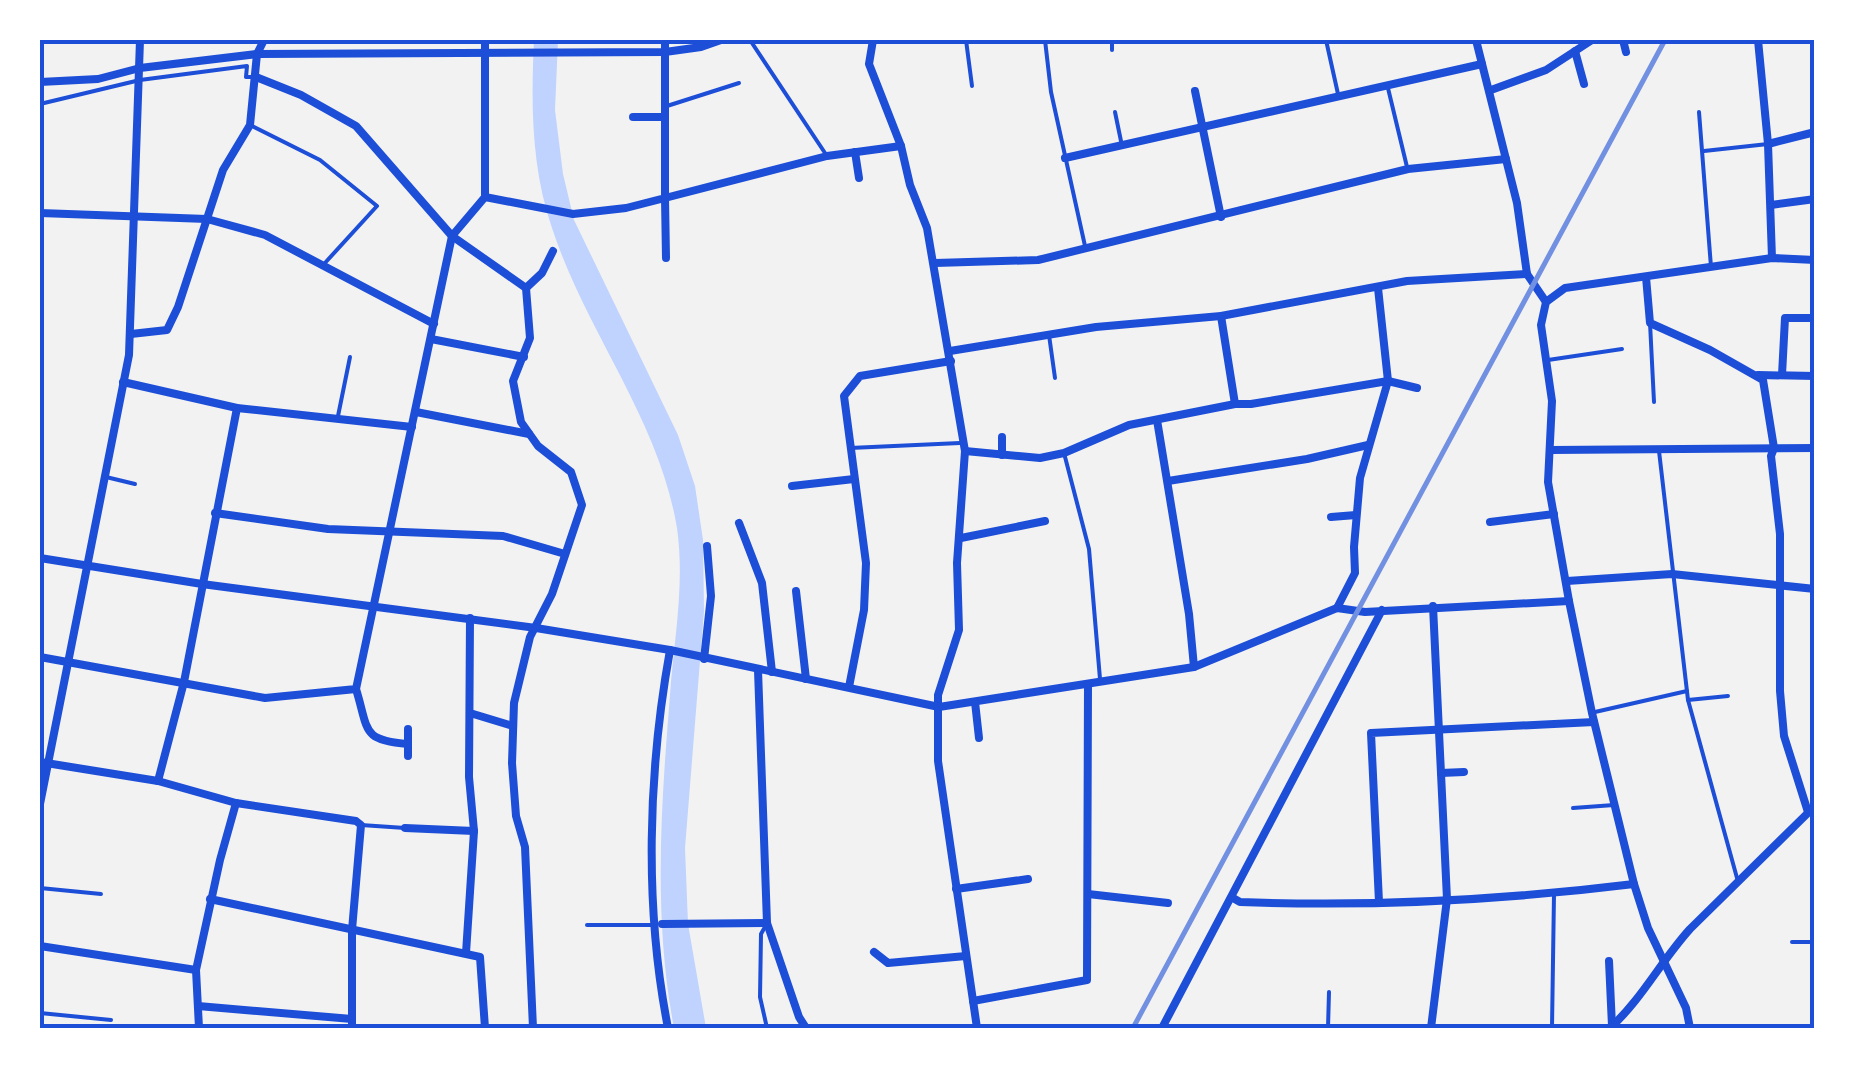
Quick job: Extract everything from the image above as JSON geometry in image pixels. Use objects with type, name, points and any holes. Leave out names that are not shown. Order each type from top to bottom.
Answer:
[{"type":"street","points":[[40,804],[44,762],[88,564],[130,334],[140,40]]},
{"type":"street","points":[[130,334],[167,330],[178,307],[223,170],[250,125],[258,54],[264,40]]},
{"type":"street","points":[[365,54],[366,40]]},
{"type":"street","points":[[408,744],[378,742],[371,737],[356,689],[452,236],[485,197],[485,40]]},
{"type":"street","points":[[665,40],[666,258]]},
{"type":"street","points":[[40,82],[98,78],[140,68],[258,54],[665,52],[721,40]]},
{"type":"street","points":[[873,40],[869,64],[901,146],[935,264],[964,447],[957,563],[958,630],[938,695],[938,761],[977,1028]]},
{"type":"street","points":[[1476,40],[1517,203],[1527,274],[1546,302]]},
{"type":"street","points":[[1491,90],[1546,70],[1592,40]]},
{"type":"street","points":[[1623,40],[1626,52]]},
{"type":"street","points":[[1758,40],[1768,144],[1772,258]]},
{"type":"street","points":[[1575,51],[1584,84]]},
{"type":"street","points":[[1066,158],[1482,64]]},
{"type":"street","points":[[256,78],[301,95],[356,126],[452,236],[526,288]]},
{"type":"street","points":[[1195,91],[1220,216]]},
{"type":"street","points":[[633,117],[666,117]]},
{"type":"street","points":[[1768,144],[1815,132]]},
{"type":"street","points":[[485,197],[573,214],[626,208],[827,156],[901,146]]},
{"type":"street","points":[[854,152],[859,178]]},
{"type":"street","points":[[935,264],[1038,260],[1408,170],[1506,159]]},
{"type":"street","points":[[1771,205],[1815,199]]},
{"type":"street","points":[[40,213],[206,219],[265,236],[434,324]]},
{"type":"street","points":[[533,1028],[525,847],[516,816],[512,763],[514,703],[530,637],[582,504],[571,472],[521,422],[513,381],[530,338],[526,288],[542,272],[553,251]]},
{"type":"street","points":[[1690,1028],[1686,1008],[1648,928],[1634,884],[1593,717],[1548,482],[1552,401],[1540,325],[1546,302],[1566,288],[1772,258],[1815,260]]},
{"type":"street","points":[[848,687],[864,610],[866,563],[844,396],[860,376],[1096,326],[1221,316],[1407,281],[1527,274]]},
{"type":"street","points":[[1646,277],[1650,324],[1758,375],[1815,376]]},
{"type":"street","points":[[1337,608],[1355,573],[1360,478],[1388,381],[1378,288]]},
{"type":"street","points":[[1221,316],[1235,404]]},
{"type":"street","points":[[1782,375],[1785,318],[1815,318]]},
{"type":"street","points":[[432,338],[524,356]]},
{"type":"street","points":[[1611,1027],[1690,929],[1811,809],[1784,736],[1780,692],[1780,534],[1774,448],[1758,375]]},
{"type":"street","points":[[964,447],[1040,458],[1064,453],[1129,425],[1235,404],[1388,381],[1417,388]]},
{"type":"street","points":[[123,382],[237,408],[412,427]]},
{"type":"street","points":[[158,781],[184,682],[237,408]]},
{"type":"street","points":[[416,412],[529,434]]},
{"type":"street","points":[[1157,420],[1194,667]]},
{"type":"street","points":[[1002,438],[1002,455]]},
{"type":"street","points":[[1168,481],[1368,446]]},
{"type":"street","points":[[1551,450],[1815,448]]},
{"type":"street","points":[[792,486],[854,478]]},
{"type":"street","points":[[215,512],[328,529],[502,536],[565,554]]},
{"type":"street","points":[[1490,522],[1554,514]]},
{"type":"street","points":[[1332,517],[1356,515]]},
{"type":"street","points":[[960,538],[1044,521]]},
{"type":"street","points":[[739,523],[762,583],[772,672]]},
{"type":"street","points":[[702,658],[711,596],[707,546]]},
{"type":"street","points":[[40,558],[202,584],[536,628],[672,651],[940,707],[1194,667],[1337,608],[1355,611],[1569,601]]},
{"type":"street","points":[[1568,581],[1672,574],[1815,589]]},
{"type":"street","points":[[796,591],[806,679]]},
{"type":"street","points":[[1431,1028],[1446,899],[1433,606]]},
{"type":"street","points":[[1162,1028],[1382,610]]},
{"type":"street","points":[[466,953],[474,831],[469,778],[470,618]]},
{"type":"street","points":[[668,1028],[653,810],[664,684],[672,651]]},
{"type":"street","points":[[40,657],[266,698],[356,689]]},
{"type":"street","points":[[758,670],[766,923],[798,1017],[806,1028]]},
{"type":"street","points":[[973,1001],[1087,980],[1088,685]]},
{"type":"street","points":[[975,702],[980,738]]},
{"type":"street","points":[[470,713],[513,726]]},
{"type":"street","points":[[1380,902],[1371,733],[1593,717]]},
{"type":"street","points":[[408,729],[408,756]]},
{"type":"street","points":[[44,762],[158,781],[236,803],[356,821],[361,825],[352,930],[352,1023],[198,1006]]},
{"type":"street","points":[[1441,773],[1464,772]]},
{"type":"street","points":[[200,1028],[196,970],[236,803]]},
{"type":"street","points":[[405,828],[474,831]]},
{"type":"street","points":[[956,888],[1028,879]]},
{"type":"street","points":[[1232,898],[1240,902],[1294,904],[1380,902],[1554,894],[1634,884]]},
{"type":"street","points":[[1088,894],[1168,903]]},
{"type":"street","points":[[210,899],[480,957],[485,1028]]},
{"type":"street","points":[[658,924],[766,923]]},
{"type":"street","points":[[40,946],[196,970]]},
{"type":"street","points":[[874,952],[888,964],[966,956]]},
{"type":"street","points":[[1610,961],[1611,1027]]},
{"type":"lane","points":[[750,40],[827,156]]},
{"type":"lane","points":[[966,40],[972,86]]},
{"type":"lane","points":[[1046,40],[1051,92],[1086,246]]},
{"type":"lane","points":[[1112,40],[1112,50]]},
{"type":"lane","points":[[1326,40],[1338,94]]},
{"type":"lane","points":[[40,104],[140,80],[247,66],[246,77],[256,78]]},
{"type":"lane","points":[[666,106],[739,83]]},
{"type":"lane","points":[[1387,84],[1408,170]]},
{"type":"lane","points":[[1115,112],[1122,146]]},
{"type":"lane","points":[[1699,112],[1711,268]]},
{"type":"lane","points":[[250,125],[320,160],[377,206],[324,264]]},
{"type":"lane","points":[[1704,150],[1768,144]]},
{"type":"lane","points":[[1650,324],[1654,402]]},
{"type":"lane","points":[[1049,335],[1055,378]]},
{"type":"lane","points":[[1544,360],[1622,349]]},
{"type":"lane","points":[[337,420],[350,357]]},
{"type":"lane","points":[[850,448],[964,447]]},
{"type":"lane","points":[[1659,449],[1688,700],[1738,883]]},
{"type":"lane","points":[[1064,453],[1089,549],[1101,683]]},
{"type":"lane","points":[[105,477],[135,484]]},
{"type":"lane","points":[[1593,717],[1687,690]]},
{"type":"lane","points":[[1688,700],[1728,696]]},
{"type":"lane","points":[[1573,808],[1614,804]]},
{"type":"lane","points":[[361,825],[405,828]]},
{"type":"lane","points":[[40,888],[101,894]]},
{"type":"lane","points":[[1552,1028],[1554,894]]},
{"type":"lane","points":[[766,923],[761,934],[760,998],[767,1028]]},
{"type":"lane","points":[[587,925],[658,924]]},
{"type":"lane","points":[[1792,942],[1815,942]]},
{"type":"lane","points":[[1328,1028],[1329,992]]},
{"type":"lane","points":[[40,1013],[111,1020]]},
{"type":"water","points":[[534,40],[558,40],[555,110],[563,174],[574,220],[678,435],[695,486],[703,540],[704,611],[685,848],[688,924],[706,1028],[674,1028],[663,945],[662,820],[679,591],[677,528],[655,450],[566,266],[545,205],[534,135]]},
{"type":"railway","points":[[1133,1028],[1665,40]]}]
